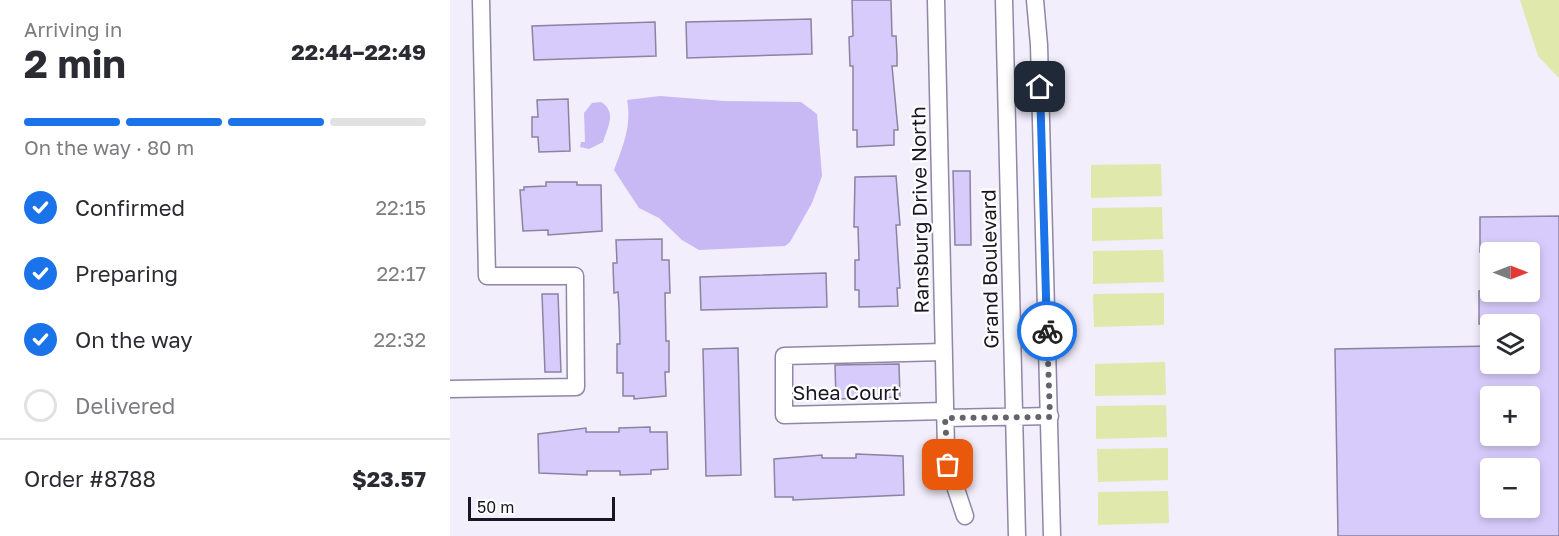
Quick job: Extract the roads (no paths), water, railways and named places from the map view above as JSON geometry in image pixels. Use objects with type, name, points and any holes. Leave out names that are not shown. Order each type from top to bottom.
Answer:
[{"type":"street","points":[[450,389],[576,387],[575,276],[487,276],[481,0]]},
{"type":"street","name":"Ransburg Drive North","points":[[936,0],[945,415],[948,465],[965,516]]},
{"type":"street","name":"Grand Boulevard","points":[[1004,0],[1017,536]]},
{"type":"street","points":[[1035,0],[1039,45],[1052,536]]},
{"type":"street","name":"Shea Court","points":[[944,352],[784,356],[784,416],[945,415]]},
{"type":"street","points":[[945,415],[1050,417]]}]
